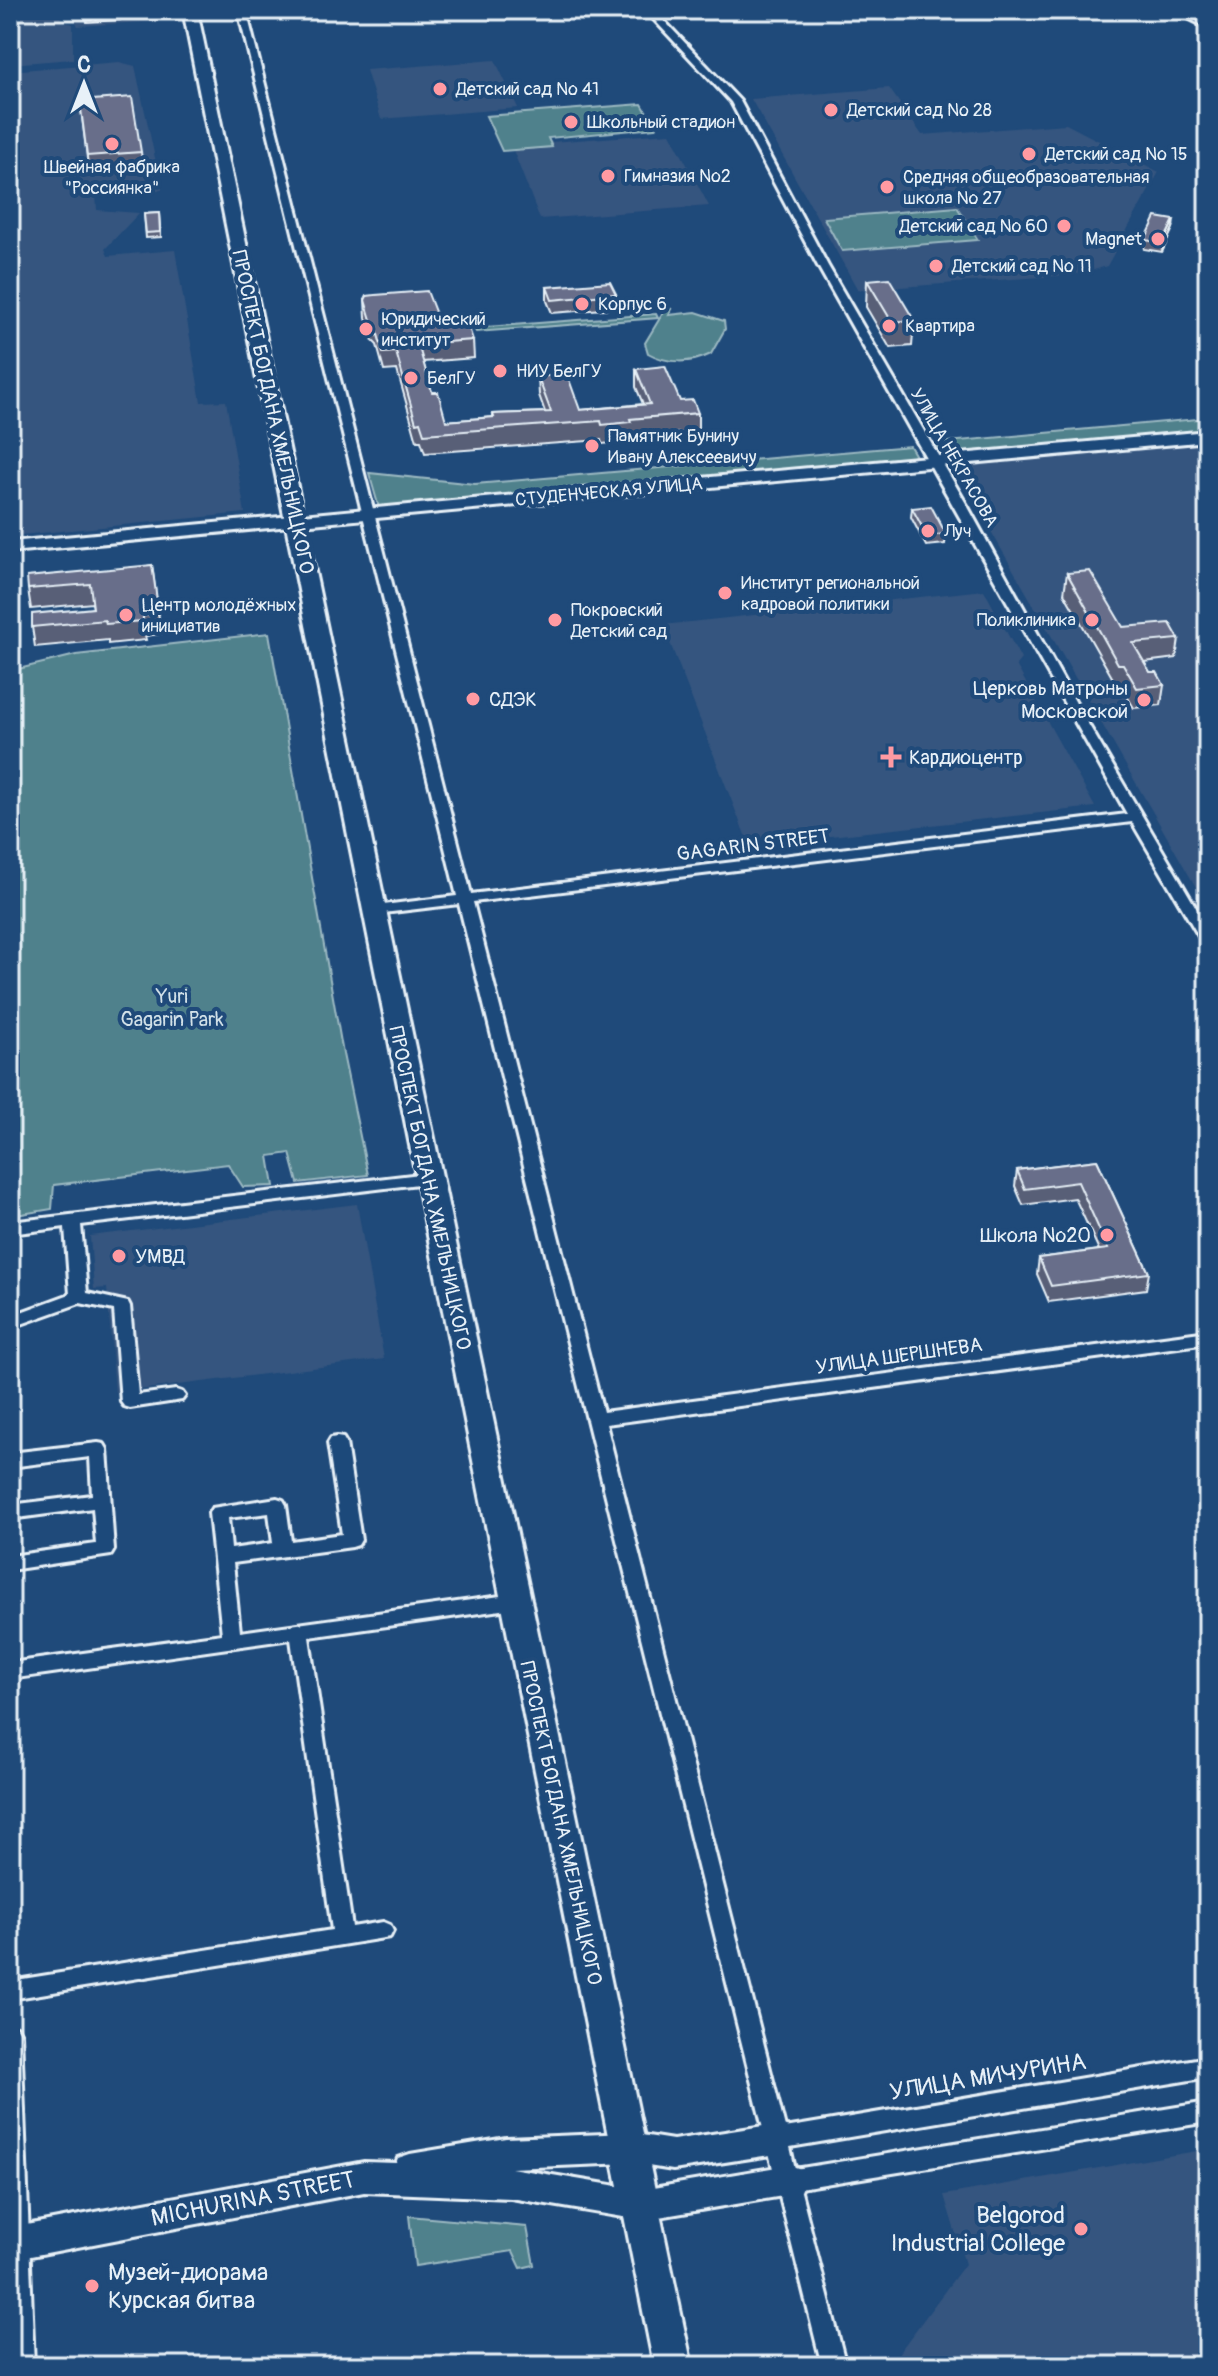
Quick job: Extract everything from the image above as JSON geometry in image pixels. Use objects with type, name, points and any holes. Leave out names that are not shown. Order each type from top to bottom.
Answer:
[{"type":"main road","name":"ПРОСПЕКТ БОГДАНА ХМЕЛЬНИЦКОГО","points":[[190,10],[673,2366]]},
{"type":"main road","points":[[1179,10],[1208,24]]},
{"type":"main road","name":"СТУДЕНЧЕСКАЯ УЛИЦА","points":[[10,547],[1208,436]]},
{"type":"main road","points":[[364,2177],[506,2153],[629,2148],[673,2155],[777,2139]]},
{"type":"main road","name":"MICHURINA STREET","points":[[14,2244],[364,2177],[511,2183],[641,2205]]},
{"type":"main road","points":[[641,2205],[789,2180]]},
{"type":"street","points":[[242,10],[834,2366]]},
{"type":"street","name":"УЛИЦА НЕКРАСОВА","points":[[649,10],[735,101],[823,266],[1208,940]]},
{"type":"street","name":"GAGARIN STREET","points":[[375,910],[1135,817]]},
{"type":"street","points":[[10,1228],[429,1178]]},
{"type":"street","points":[[73,1220],[79,1297]]},
{"type":"street","points":[[10,1322],[79,1297],[122,1306],[130,1402],[176,1396]]},
{"type":"street","name":"УЛИЦА ШЕРШНЕВА","points":[[596,1419],[1208,1337]]},
{"type":"street","points":[[223,1557],[352,1540],[337,1443]]},
{"type":"street","points":[[10,1460],[98,1449],[105,1550],[10,1563]]},
{"type":"street","points":[[10,1512],[102,1500]]},
{"type":"street","points":[[232,1640],[218,1513],[277,1505],[283,1549]]},
{"type":"street","points":[[10,1671],[515,1601]]},
{"type":"street","points":[[299,1631],[343,1937]]},
{"type":"street","points":[[10,1990],[383,1931]]},
{"type":"street","points":[[10,2034],[14,2244],[22,2366]]},
{"type":"street","name":"УЛИЦА МИЧУРИНА","points":[[777,2139],[1208,2067]]},
{"type":"street","points":[[789,2180],[1208,2112]]},
{"type":"shaded area","points":[[10,10],[60,10],[62,21],[73,24],[73,59],[10,64]]},
{"type":"shaded area","points":[[70,10],[157,10],[159,21],[78,26]]},
{"type":"shaded area","name":"Детский сад № 41","points":[[495,60],[518,108],[381,119],[366,70]]},
{"type":"shaded area","points":[[119,62],[135,66],[162,190],[96,195],[97,210],[139,213],[105,249],[108,256],[175,250],[201,402],[226,401],[245,513],[10,536],[10,71]]},
{"type":"shaded area","points":[[889,88],[922,135],[1066,124],[1159,172],[1107,266],[1084,273],[1056,276],[858,290],[751,99]]},
{"type":"shaded area","name":"Гимназия №2","points":[[670,133],[709,206],[540,219],[511,145]]},
{"type":"shaded area","points":[[1208,442],[1208,908],[954,467]]},
{"type":"shaded area","name":"Кардиоцентр","points":[[984,590],[1021,659],[1016,665],[1095,807],[749,845],[663,625]]},
{"type":"shaded area","points":[[357,1204],[384,1359],[115,1393],[107,1288],[94,1289],[90,1236]]},
{"type":"shaded area","name":"Belgorod Industrial College","points":[[1208,2149],[1208,2366],[889,2366],[965,2264],[944,2195]]},
{"type":"green space","name":"Школьный стадион","points":[[642,104],[656,128],[548,138],[552,147],[502,151],[486,116]]},
{"type":"green space","points":[[957,207],[978,240],[842,251],[824,218]]},
{"type":"green space","points":[[666,308],[672,309],[669,315],[696,312],[724,321],[725,329],[711,354],[695,360],[679,361],[648,353],[645,343]]},
{"type":"green space","points":[[656,314],[658,318],[476,332],[474,328]]},
{"type":"green space","points":[[1208,418],[1208,430],[943,456],[936,443]]},
{"type":"green space","points":[[910,446],[917,458],[379,508],[369,473],[475,484]]},
{"type":"green space","name":"Yuri Gagarin Park","points":[[269,633],[343,1054],[368,1175],[298,1183],[290,1153],[269,1156],[274,1186],[243,1187],[228,1164],[54,1185],[52,1209],[10,1216],[10,671],[76,655]]},
{"type":"green space","points":[[409,2216],[527,2227],[534,2265],[521,2268],[513,2251],[415,2266]]},
{"type":"building","name":"Швейная фабрика \"Россиянка\"","points":[[132,97],[141,152],[87,156],[80,101]]},
{"type":"building","points":[[159,213],[160,232],[146,233],[144,214]]},
{"type":"building","points":[[1156,217],[1174,220],[1163,243],[1145,240]]},
{"type":"building","points":[[889,278],[914,320],[892,322],[867,280]]},
{"type":"building","points":[[610,282],[616,294],[552,300],[547,287]]},
{"type":"building","points":[[427,291],[439,322],[466,319],[473,340],[418,344],[432,392],[438,392],[446,421],[494,417],[493,414],[551,412],[538,377],[567,374],[580,410],[650,404],[636,369],[665,366],[680,401],[693,400],[698,413],[630,419],[631,422],[602,425],[601,421],[424,434],[420,422],[416,423],[396,352],[383,353],[365,300],[367,296]]},
{"type":"building","points":[[931,506],[946,534],[927,536],[912,508]]},
{"type":"building","points":[[152,565],[159,614],[143,616],[143,621],[106,624],[105,620],[32,627],[32,614],[93,608],[90,584],[28,589],[27,577]]},
{"type":"building","points":[[1090,571],[1123,627],[1170,623],[1179,639],[1133,643],[1150,672],[1157,672],[1164,685],[1137,688],[1123,664],[1118,664],[1067,573]]},
{"type":"building","points":[[1097,1160],[1149,1273],[1051,1286],[1039,1258],[1108,1249],[1078,1182],[1025,1189],[1017,1170]]},
{"type":"place","name":"Детский сад № 41","points":[[440,89]]},
{"type":"place","name":"Детский сад № 28","points":[[831,110]]},
{"type":"place","name":"Школьный стадион","points":[[571,122]]},
{"type":"place","name":"Швейная фабрика \"Россиянка\"","points":[[112,144]]},
{"type":"place","name":"Детский сад № 15","points":[[1029,154]]},
{"type":"place","name":"Гимназия №2","points":[[608,176]]},
{"type":"place","name":"Средняя общеобразовательная школа № 27","points":[[887,187]]},
{"type":"place","name":"Детский сад № 60","points":[[1064,226]]},
{"type":"place","name":"Magnet","points":[[1158,239]]},
{"type":"place","name":"Детский сад № 11","points":[[936,266]]},
{"type":"place","name":"Корпус 6","points":[[582,304]]},
{"type":"place","name":"Квартира","points":[[889,326]]},
{"type":"place","name":"Юридический институт","points":[[366,329]]},
{"type":"place","name":"НИУ БелГУ","points":[[500,371]]},
{"type":"place","name":"БелГУ","points":[[411,378]]},
{"type":"place","name":"Памятник Бунину Ивану Алексеевичу","points":[[592,446]]},
{"type":"place","name":"Луч","points":[[928,531]]},
{"type":"place","name":"Институт региональной кадровой политики","points":[[725,593]]},
{"type":"place","name":"Центр молодёжных инициатив","points":[[126,615]]},
{"type":"place","name":"Покровский Детский сад","points":[[555,620]]},
{"type":"place","name":"Поликлиника","points":[[1092,620]]},
{"type":"place","name":"СДЭК","points":[[473,699]]},
{"type":"place","name":"Церковь Матроны Московской","points":[[1144,700]]},
{"type":"place","name":"Кардиоцентр","points":[[891,757]]},
{"type":"place","name":"Школа №20","points":[[1107,1235]]},
{"type":"place","name":"УМВД","points":[[119,1256]]},
{"type":"place","name":"Belgorod Industrial College","points":[[1081,2229]]},
{"type":"place","name":"Музей-диорама Курская битва","points":[[92,2286]]}]
